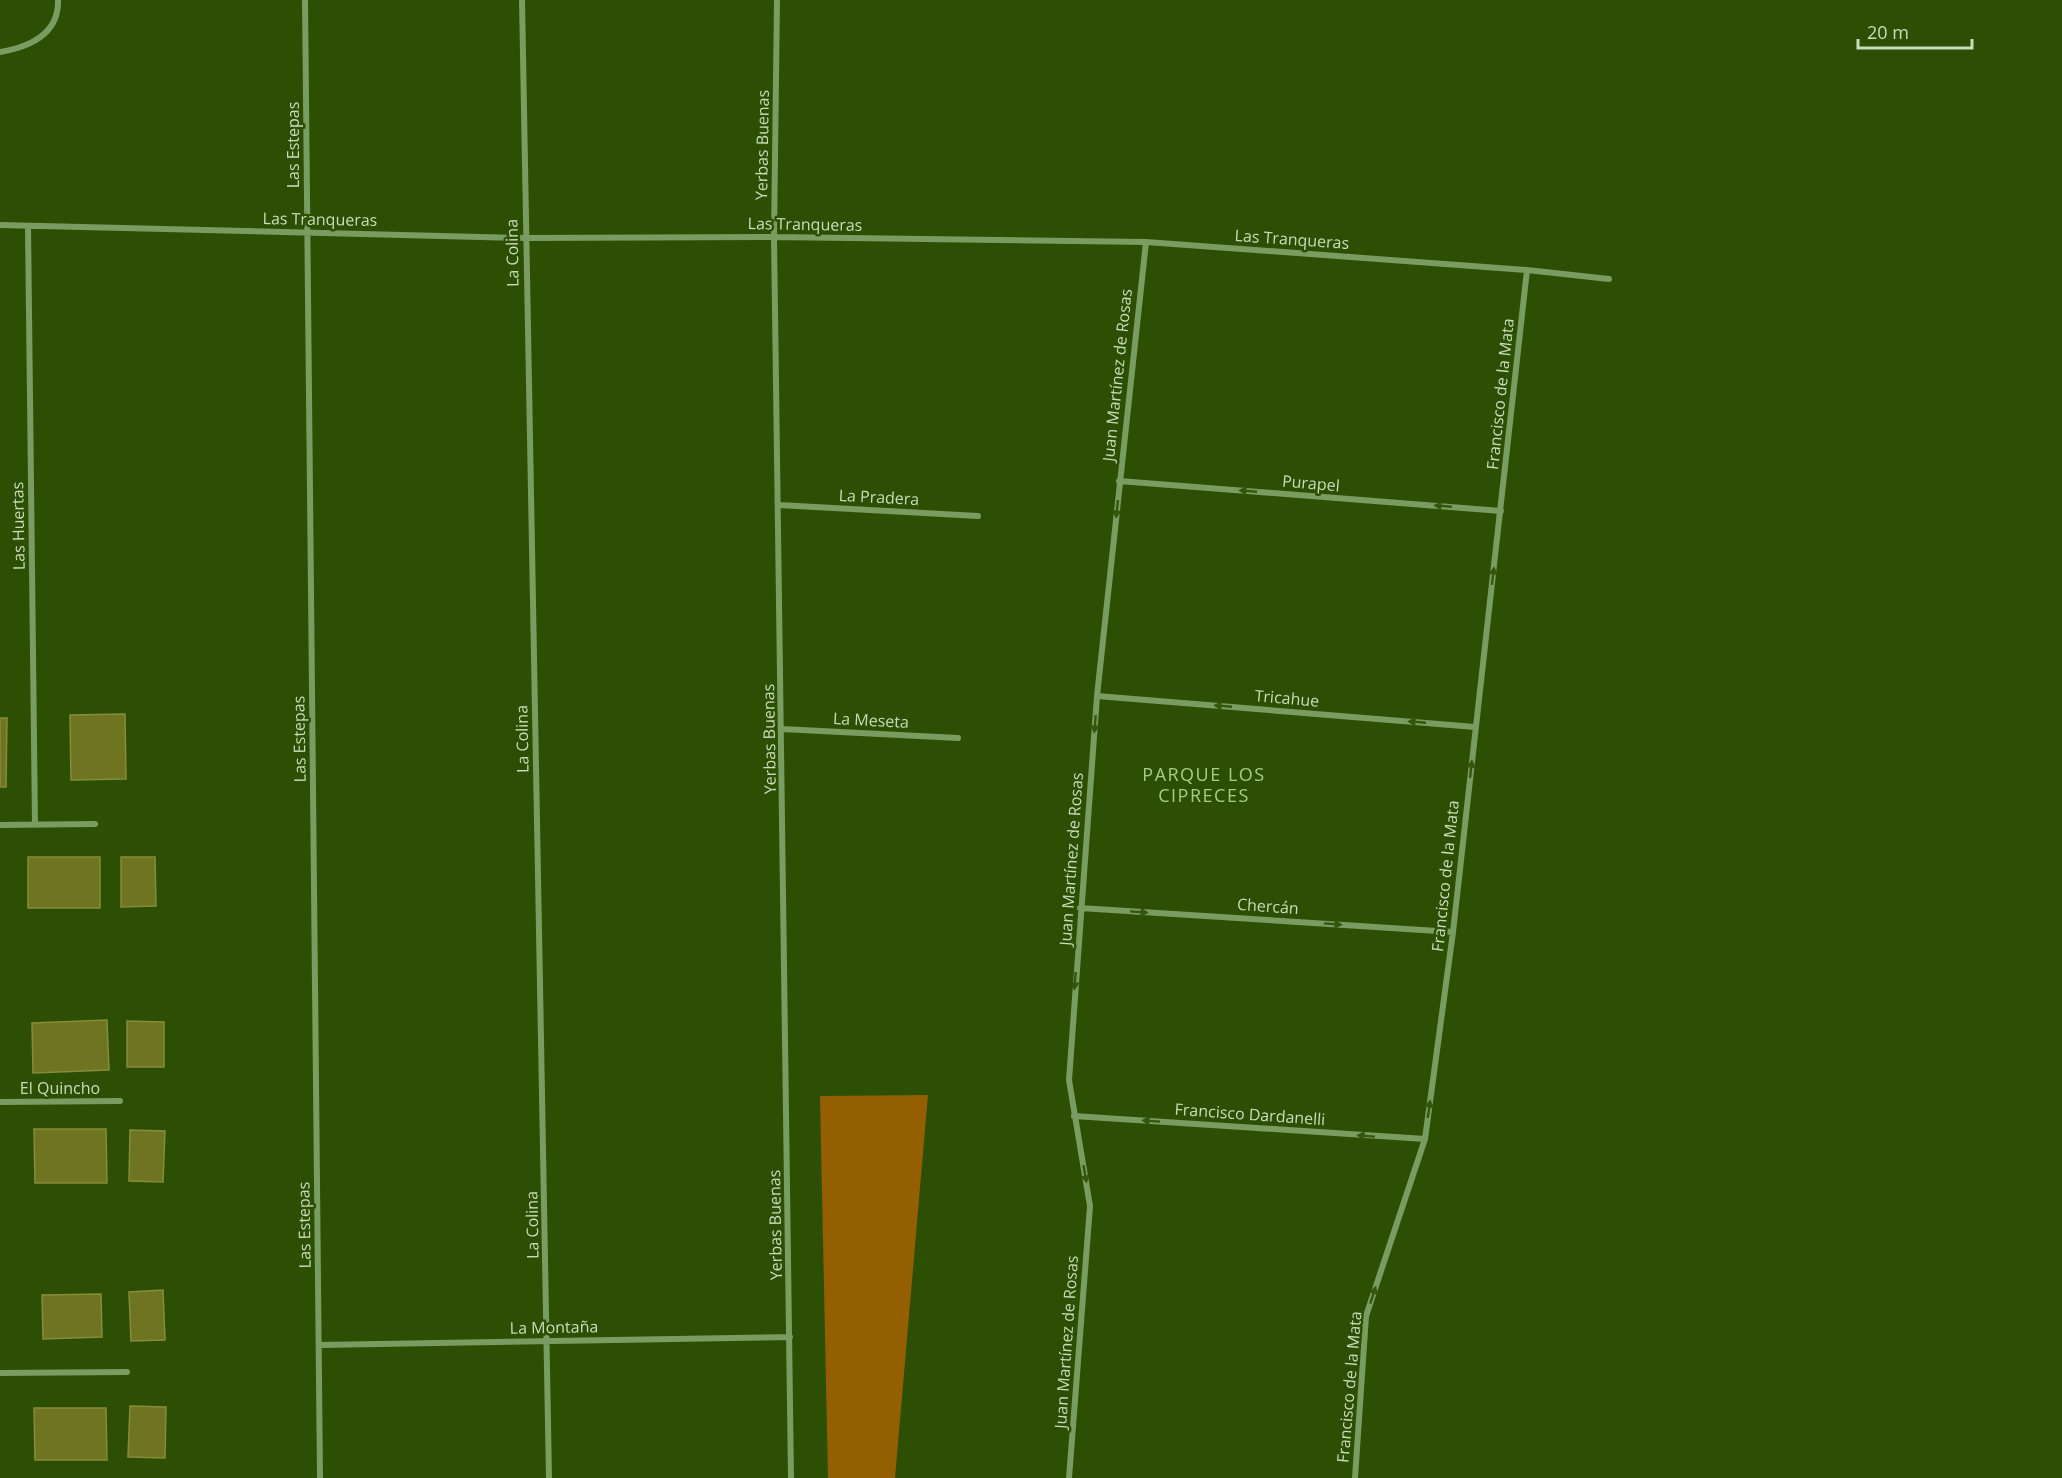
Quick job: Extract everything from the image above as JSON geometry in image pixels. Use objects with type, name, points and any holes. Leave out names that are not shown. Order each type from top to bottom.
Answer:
[{"type":"street","points":[[0,52],[19,49],[35,43],[50,27],[58,7],[58,0]]},
{"type":"street","name":"Las Estepas","points":[[305,0],[320,1478]]},
{"type":"street","name":"La Colina","points":[[522,0],[549,1478]]},
{"type":"street","name":"Yerbas Buenas","points":[[777,0],[774,237],[791,1478]]},
{"type":"street","name":"Las Tranqueras","points":[[0,225],[525,238],[774,237],[1146,242],[1527,270],[1609,279]]},
{"type":"street","name":"Las Huertas","points":[[28,226],[35,825]]},
{"type":"street","name":"Juan Martínez de Rosas","points":[[1069,1478],[1090,1206],[1069,1080],[1097,696],[1146,242]]},
{"type":"street","name":"Francisco de la Mata","points":[[1355,1478],[1366,1316],[1425,1139],[1453,932],[1527,270]]},
{"type":"street","name":"Purapel","points":[[1119,481],[1501,511]]},
{"type":"street","name":"La Pradera","points":[[779,505],[978,516]]},
{"type":"street","name":"Tricahue","points":[[1097,696],[1475,727]]},
{"type":"street","name":"La Meseta","points":[[782,729],[958,738]]},
{"type":"street","points":[[0,825],[95,824]]},
{"type":"street","name":"Chercán","points":[[1080,908],[1453,932]]},
{"type":"street","name":"El Quincho","points":[[0,1102],[120,1101]]},
{"type":"street","name":"Francisco Dardanelli","points":[[1074,1116],[1425,1139]]},
{"type":"street","name":"La Montaña","points":[[319,1345],[790,1337]]},
{"type":"street","points":[[0,1373],[127,1372]]},
{"type":"shaded area","points":[[928,1095],[895,1478],[828,1478],[820,1096]]},
{"type":"building","points":[[125,714],[126,779],[71,780],[70,715]]},
{"type":"building","points":[[0,718],[7,718],[6,787],[0,787]]},
{"type":"building","points":[[28,857],[100,857],[100,908],[28,908]]},
{"type":"building","points":[[121,857],[155,857],[156,906],[121,907]]},
{"type":"building","points":[[107,1020],[109,1070],[33,1073],[32,1023]]},
{"type":"building","points":[[127,1021],[164,1022],[164,1067],[127,1067]]},
{"type":"building","points":[[34,1129],[106,1129],[107,1183],[35,1183]]},
{"type":"building","points":[[130,1130],[165,1131],[163,1182],[129,1181]]},
{"type":"building","points":[[163,1290],[165,1340],[131,1341],[129,1292]]},
{"type":"building","points":[[101,1294],[102,1337],[43,1339],[42,1295]]},
{"type":"building","points":[[130,1406],[166,1407],[165,1458],[128,1457]]},
{"type":"building","points":[[34,1408],[106,1408],[107,1460],[35,1460]]},
{"type":"district","name":"PARQUE LOS CIPRECES","points":[[1204,785]]}]
